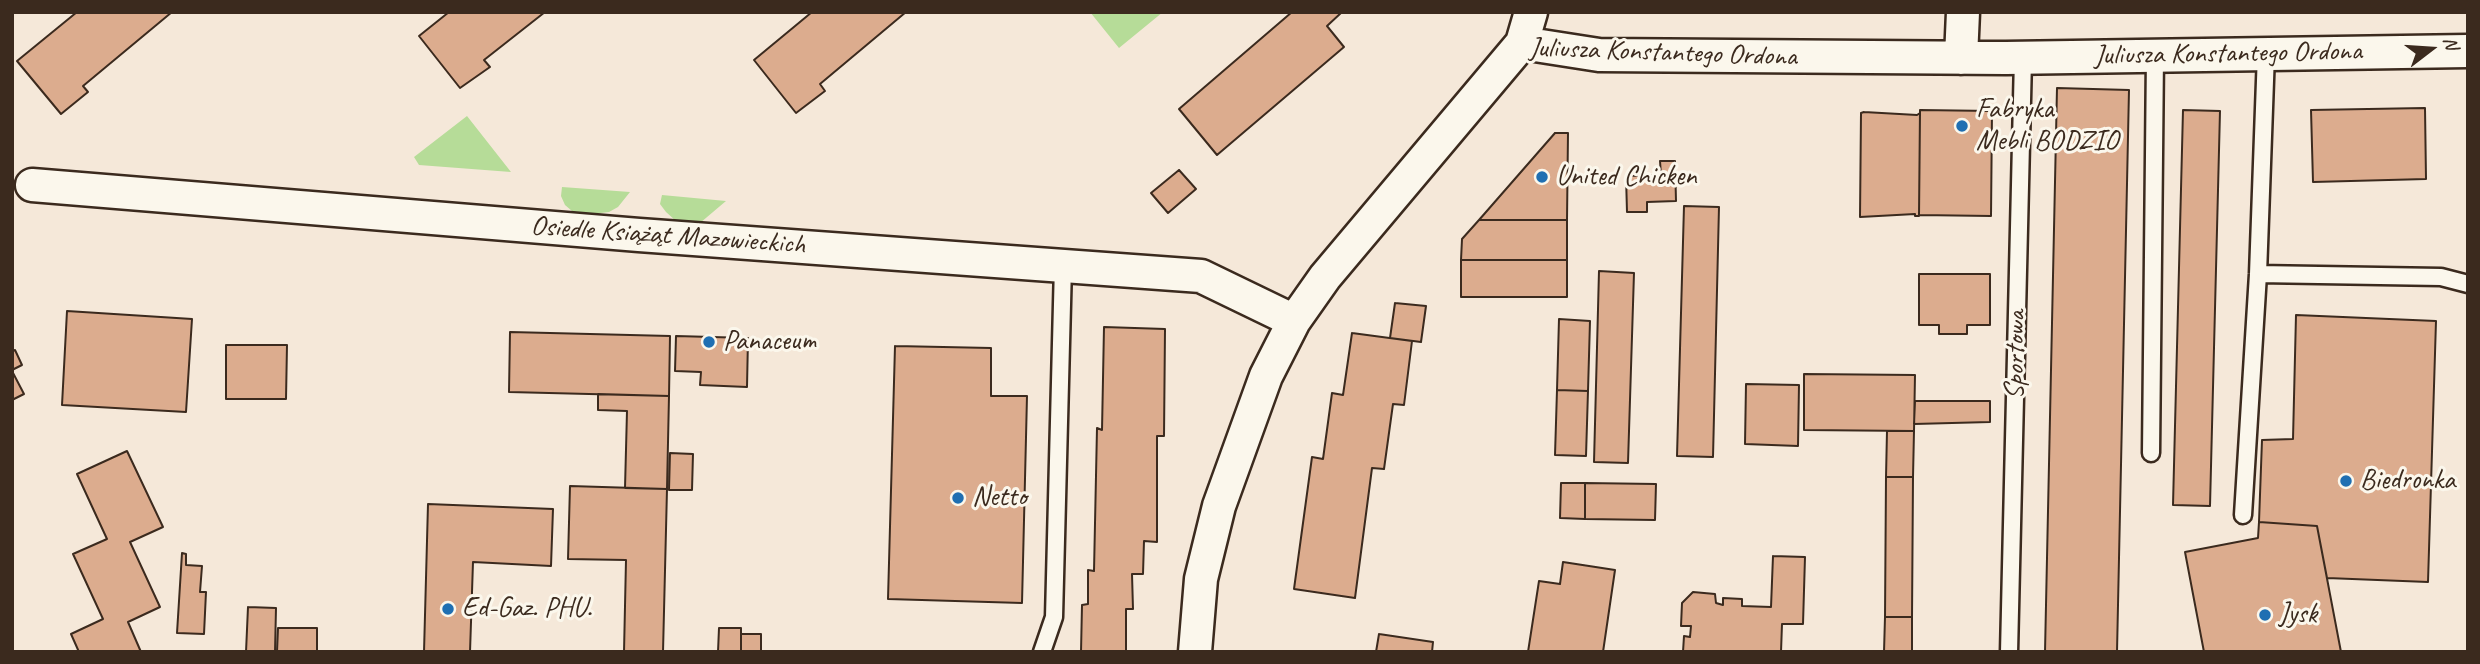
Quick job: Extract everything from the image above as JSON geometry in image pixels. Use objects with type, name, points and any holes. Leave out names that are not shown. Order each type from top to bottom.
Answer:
[{"type":"street","points":[[1522,43],[1531,12]]},
{"type":"street","points":[[1961,58],[1963,12]]},
{"type":"street","name":"Juliusza Konstantego Ordona","points":[[1195,652],[1201,579],[1219,506],[1266,376],[1294,321],[1325,276],[1522,43],[1599,55],[2023,58],[2468,51]]},
{"type":"street","name":"Osiedle Książąt Mazowieckich","points":[[32,185],[625,234],[1201,276],[1294,321]]},
{"type":"lane","points":[[2244,515],[2258,274],[2266,53]]},
{"type":"lane","points":[[2151,453],[2155,55]]},
{"type":"lane","name":"Sportowa","points":[[2009,652],[2023,58]]},
{"type":"lane","points":[[1041,652],[1054,617],[1063,265]]},
{"type":"lane","points":[[2258,274],[2441,276],[2468,284]]},
{"type":"green space","points":[[1090,12],[1163,12],[1119,48]]},
{"type":"green space","points":[[467,116],[511,172],[419,165],[414,157]]},
{"type":"green space","points":[[562,187],[630,192],[618,207],[609,212],[584,215],[565,205],[561,196]]},
{"type":"green space","points":[[662,195],[726,201],[700,223],[690,224],[676,221],[666,212],[660,204]]},
{"type":"building","points":[[77,12],[172,12],[83,86],[88,92],[61,114],[17,61]]},
{"type":"building","points":[[449,12],[545,12],[484,60],[490,67],[460,88],[419,36]]},
{"type":"building","points":[[812,12],[906,12],[820,84],[825,91],[796,113],[754,60]]},
{"type":"building","points":[[1292,12],[1342,12],[1327,26],[1344,47],[1217,155],[1179,109]]},
{"type":"building","points":[[2057,88],[2129,90],[2117,652],[2045,652]]},
{"type":"building","points":[[2425,108],[2426,179],[2313,182],[2311,110]]},
{"type":"building","points":[[1920,110],[1992,111],[1991,216],[1919,215]]},
{"type":"building","points":[[2183,110],[2220,111],[2210,506],[2173,505]]},
{"type":"building","points":[[1861,113],[1920,113],[1919,216],[1860,217]]},
{"type":"building","name":"United Chicken","points":[[1555,133],[1568,133],[1567,220],[1479,220]]},
{"type":"building","points":[[1660,161],[1675,161],[1676,201],[1647,202],[1647,212],[1627,212],[1626,176],[1661,175]]},
{"type":"building","points":[[1179,170],[1196,189],[1168,213],[1151,193]]},
{"type":"building","points":[[1684,206],[1719,207],[1713,457],[1677,456]]},
{"type":"building","points":[[1479,220],[1567,220],[1567,260],[1461,260],[1462,239]]},
{"type":"building","points":[[1461,260],[1567,260],[1567,297],[1461,297]]},
{"type":"building","points":[[1599,271],[1634,273],[1628,463],[1594,462]]},
{"type":"building","points":[[1919,274],[1990,274],[1990,325],[1967,325],[1967,334],[1939,334],[1939,325],[1919,325]]},
{"type":"building","points":[[1395,303],[1426,306],[1421,342],[1390,338]]},
{"type":"building","points":[[67,311],[192,319],[186,412],[62,405]]},
{"type":"building","name":"Biedronka","points":[[2296,315],[2436,321],[2428,582],[2327,578],[2317,526],[2259,522],[2262,440],[2293,439]]},
{"type":"building","points":[[1559,319],[1590,321],[1588,391],[1557,390]]},
{"type":"building","points":[[1104,327],[1165,329],[1164,436],[1157,436],[1157,542],[1144,541],[1143,574],[1132,574],[1133,609],[1126,609],[1126,652],[1081,652],[1082,605],[1088,604],[1088,570],[1094,571],[1097,428],[1102,430]]},
{"type":"building","points":[[510,332],[670,336],[669,396],[509,392]]},
{"type":"building","points":[[1352,333],[1412,341],[1404,405],[1393,404],[1384,469],[1372,468],[1355,598],[1294,589],[1312,457],[1323,459],[1332,393],[1343,395]]},
{"type":"building","points":[[676,336],[748,338],[747,387],[700,385],[701,372],[675,371]]},
{"type":"building","points":[[226,345],[287,345],[286,399],[226,399]]},
{"type":"building","name":"Netto","points":[[895,346],[991,348],[991,396],[1027,396],[1022,603],[888,599]]},
{"type":"building","points":[[15,350],[22,365],[12,370],[12,351]]},
{"type":"building","points":[[12,371],[24,394],[12,400]]},
{"type":"building","points":[[1804,374],[1915,375],[1914,431],[1804,430]]},
{"type":"building","points":[[1746,384],[1799,385],[1798,446],[1745,444]]},
{"type":"building","points":[[1557,390],[1588,391],[1586,456],[1555,455]]},
{"type":"building","points":[[598,394],[669,396],[667,489],[625,488],[627,411],[598,410]]},
{"type":"building","points":[[1915,401],[1990,401],[1990,422],[1914,424]]},
{"type":"building","points":[[1887,431],[1914,431],[1913,477],[1886,477]]},
{"type":"building","points":[[127,451],[163,527],[130,542],[160,607],[128,622],[141,652],[79,652],[71,634],[103,619],[73,554],[107,539],[77,474]]},
{"type":"building","points":[[670,453],[693,454],[692,490],[669,490]]},
{"type":"building","points":[[1886,477],[1913,477],[1912,617],[1885,617]]},
{"type":"building","points":[[1561,483],[1585,483],[1585,519],[1560,518]]},
{"type":"building","points":[[1585,483],[1656,484],[1655,520],[1585,519]]},
{"type":"building","points":[[570,486],[667,489],[663,652],[624,652],[626,560],[568,559]]},
{"type":"building","name":"Ed-Gaz. PHU.","points":[[428,504],[553,509],[551,566],[473,562],[470,652],[424,652]]},
{"type":"building","name":"Jysk","points":[[2259,522],[2317,526],[2341,652],[2204,652],[2185,552],[2258,538]]},
{"type":"building","points":[[182,553],[186,554],[186,565],[202,566],[200,592],[206,592],[204,634],[177,633]]},
{"type":"building","points":[[1773,556],[1805,557],[1803,624],[1782,624],[1781,652],[1683,652],[1684,636],[1690,637],[1691,626],[1681,626],[1682,603],[1693,592],[1715,594],[1716,603],[1723,605],[1723,598],[1742,599],[1742,606],[1771,607]]},
{"type":"building","points":[[1563,562],[1615,570],[1603,652],[1528,652],[1539,581],[1560,584]]},
{"type":"building","points":[[248,607],[276,608],[275,652],[246,652]]},
{"type":"building","points":[[1885,617],[1912,617],[1912,652],[1884,652]]},
{"type":"building","points":[[278,628],[317,628],[317,652],[277,652]]},
{"type":"building","points":[[719,628],[741,628],[741,652],[718,652]]},
{"type":"building","points":[[741,634],[761,634],[761,652],[741,652]]},
{"type":"building","points":[[1379,634],[1433,642],[1432,652],[1376,652]]},
{"type":"place","name":"Fabryka Mebli BODZIO","points":[[1962,126]]},
{"type":"place","name":"United Chicken","points":[[1542,177]]},
{"type":"place","name":"Panaceum","points":[[709,342]]},
{"type":"place","name":"Biedronka","points":[[2346,481]]},
{"type":"place","name":"Netto","points":[[958,498]]},
{"type":"place","name":"Ed-Gaz. PHU.","points":[[448,609]]},
{"type":"place","name":"Jysk","points":[[2265,615]]}]
